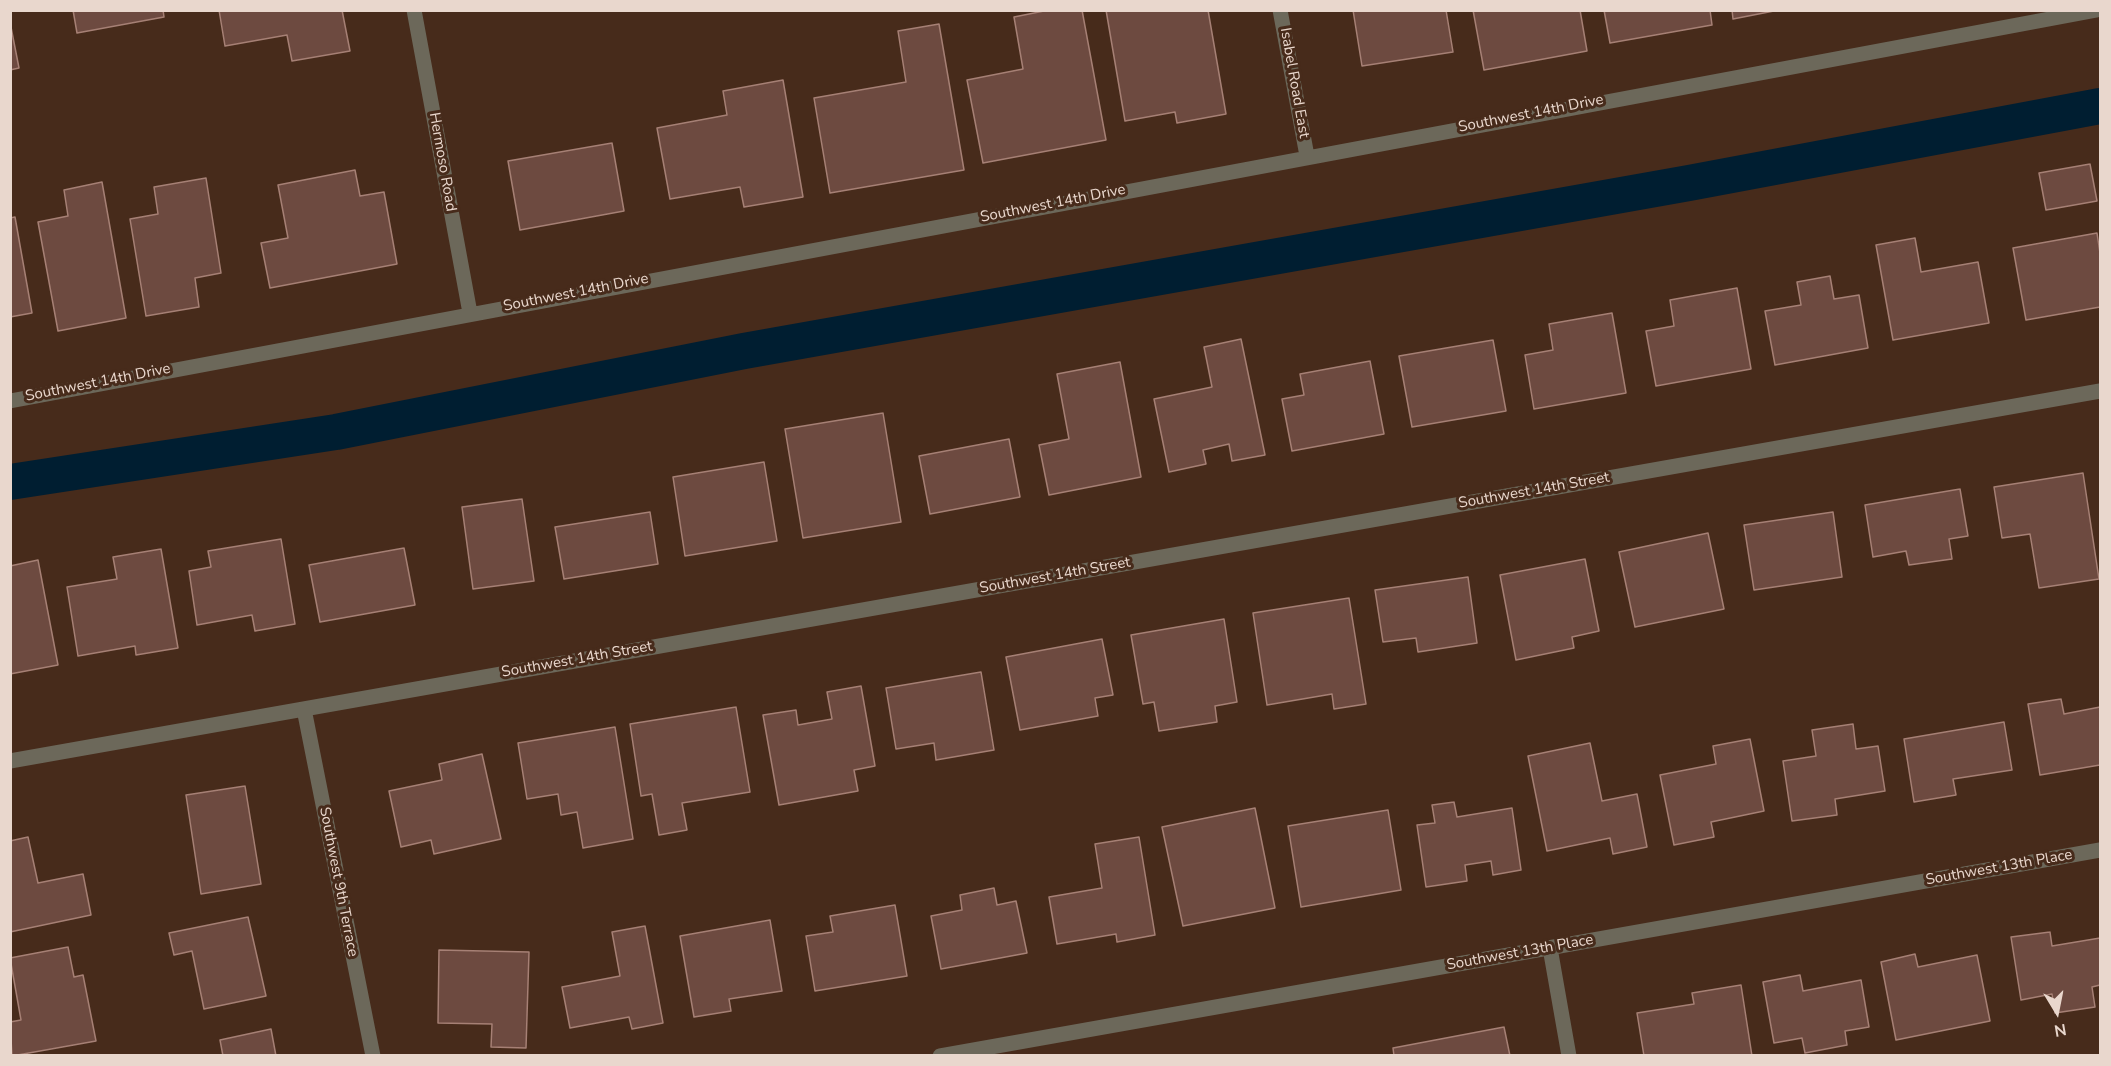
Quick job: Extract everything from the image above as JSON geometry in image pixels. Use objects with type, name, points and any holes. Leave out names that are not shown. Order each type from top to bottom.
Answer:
[{"type":"street","name":"Hermoso Road","points":[[414,10],[470,313]]},
{"type":"street","name":"Isabel Road East","points":[[1280,10],[1307,156]]},
{"type":"street","name":"Southwest 14th Drive","points":[[10,400],[2097,10]]},
{"type":"street","name":"Southwest 14th Street","points":[[10,761],[2100,390]]},
{"type":"street","name":"Southwest 9th Terrace","points":[[304,709],[373,1056]]},
{"type":"street","name":"Southwest 13th Place","points":[[940,1056],[2100,850]]},
{"type":"street","points":[[1550,948],[1569,1056]]},
{"type":"building","points":[[73,10],[163,10],[164,17],[77,33]]},
{"type":"building","points":[[219,10],[342,10],[350,51],[292,61],[287,35],[225,46]]},
{"type":"building","points":[[1049,10],[1082,10],[1106,140],[983,163],[967,80],[1023,69],[1014,17]]},
{"type":"building","points":[[1106,10],[1208,10],[1226,114],[1177,123],[1175,112],[1125,121]]},
{"type":"building","points":[[1353,10],[1446,10],[1453,52],[1362,66]]},
{"type":"building","points":[[1473,10],[1580,10],[1587,51],[1484,70]]},
{"type":"building","points":[[1604,10],[1710,10],[1712,25],[1610,43]]},
{"type":"building","points":[[1732,10],[1779,10],[1733,19]]},
{"type":"building","points":[[10,22],[19,68],[10,70]]},
{"type":"building","points":[[939,24],[964,170],[830,193],[814,98],[906,82],[898,31]]},
{"type":"building","points":[[783,80],[803,197],[744,207],[740,187],[670,199],[657,128],[727,115],[723,91]]},
{"type":"building","points":[[612,143],[624,211],[520,230],[508,161]]},
{"type":"building","points":[[2090,164],[2097,201],[2046,210],[2039,173]]},
{"type":"building","points":[[355,170],[360,196],[384,192],[397,264],[270,288],[261,243],[288,238],[278,185]]},
{"type":"building","points":[[206,178],[221,273],[195,278],[199,307],[146,316],[130,219],[158,214],[154,187]]},
{"type":"building","points":[[102,182],[126,318],[58,331],[38,222],[68,216],[64,190]]},
{"type":"building","points":[[15,217],[32,313],[10,317],[10,218]]},
{"type":"building","points":[[2097,233],[2100,253],[2100,307],[2026,320],[2013,248]]},
{"type":"building","points":[[1915,238],[1921,272],[1978,262],[1989,323],[1893,340],[1876,245]]},
{"type":"building","points":[[1830,276],[1834,299],[1859,295],[1868,348],[1775,365],[1765,311],[1801,305],[1797,282]]},
{"type":"building","points":[[1737,288],[1751,369],[1656,386],[1646,331],[1674,326],[1670,300]]},
{"type":"building","points":[[1612,313],[1626,393],[1534,409],[1525,355],[1553,350],[1549,324]]},
{"type":"building","points":[[1241,339],[1265,455],[1232,461],[1229,444],[1203,450],[1206,464],[1169,472],[1154,399],[1212,387],[1204,347]]},
{"type":"building","points":[[1493,340],[1506,411],[1412,427],[1399,356]]},
{"type":"building","points":[[1370,361],[1384,434],[1292,451],[1282,399],[1304,395],[1300,374]]},
{"type":"building","points":[[1120,362],[1141,477],[1049,495],[1039,445],[1069,439],[1057,374]]},
{"type":"building","points":[[883,413],[901,522],[803,538],[785,429]]},
{"type":"building","points":[[1009,439],[1020,497],[930,514],[919,456]]},
{"type":"building","points":[[764,462],[777,541],[685,556],[673,477]]},
{"type":"building","points":[[2083,473],[2099,579],[2039,588],[2030,534],[2002,538],[1994,487]]},
{"type":"building","points":[[1960,489],[1968,536],[1949,539],[1952,559],[1909,565],[1906,551],[1873,557],[1865,505]]},
{"type":"building","points":[[522,499],[534,581],[473,589],[462,507]]},
{"type":"building","points":[[650,512],[658,564],[564,579],[555,527]]},
{"type":"building","points":[[1833,512],[1842,577],[1754,590],[1744,525]]},
{"type":"building","points":[[1708,533],[1724,609],[1635,627],[1619,552]]},
{"type":"building","points":[[281,539],[295,624],[255,631],[252,615],[197,625],[189,571],[211,567],[208,551]]},
{"type":"building","points":[[404,548],[415,605],[320,622],[309,565]]},
{"type":"building","points":[[161,549],[178,648],[136,655],[135,646],[78,656],[67,587],[117,579],[113,557]]},
{"type":"building","points":[[1585,559],[1599,631],[1572,637],[1574,648],[1516,660],[1500,575]]},
{"type":"building","points":[[38,560],[58,665],[10,674],[10,566]]},
{"type":"building","points":[[1468,577],[1477,643],[1418,652],[1416,638],[1383,642],[1375,590]]},
{"type":"building","points":[[1349,598],[1366,704],[1334,709],[1332,694],[1267,705],[1253,613]]},
{"type":"building","points":[[1224,619],[1237,702],[1215,706],[1217,722],[1159,731],[1154,702],[1143,704],[1131,635]]},
{"type":"building","points":[[1102,639],[1113,695],[1095,698],[1098,716],[1020,730],[1006,657]]},
{"type":"building","points":[[981,672],[994,750],[936,760],[934,743],[896,749],[886,688]]},
{"type":"building","points":[[861,686],[875,766],[854,770],[858,791],[779,805],[763,715],[796,710],[798,725],[832,719],[827,692]]},
{"type":"building","points":[[2061,699],[2064,714],[2100,707],[2100,765],[2040,775],[2028,704]]},
{"type":"building","points":[[736,707],[750,792],[682,803],[687,830],[659,835],[652,794],[641,796],[630,724]]},
{"type":"building","points":[[2004,722],[2012,770],[1953,779],[1956,795],[1914,802],[1904,739]]},
{"type":"building","points":[[1853,724],[1856,749],[1878,746],[1885,791],[1835,799],[1837,815],[1792,821],[1783,761],[1816,756],[1812,730]]},
{"type":"building","points":[[615,727],[633,839],[583,848],[577,812],[561,815],[558,794],[527,799],[518,743]]},
{"type":"building","points":[[1750,739],[1764,811],[1711,822],[1714,837],[1674,845],[1660,775],[1716,764],[1713,746]]},
{"type":"building","points":[[1590,743],[1602,801],[1637,794],[1647,847],[1613,854],[1610,838],[1547,851],[1528,756]]},
{"type":"building","points":[[482,754],[501,839],[434,854],[431,840],[401,847],[389,791],[442,780],[439,764]]},
{"type":"building","points":[[245,786],[261,884],[201,894],[186,795]]},
{"type":"building","points":[[1454,802],[1457,817],[1512,808],[1521,870],[1493,875],[1491,861],[1465,865],[1467,881],[1426,887],[1417,825],[1435,823],[1432,805]]},
{"type":"building","points":[[1255,808],[1275,908],[1183,926],[1162,827]]},
{"type":"building","points":[[1388,810],[1401,890],[1301,907],[1288,826]]},
{"type":"building","points":[[28,837],[38,883],[83,874],[91,915],[10,932],[10,841]]},
{"type":"building","points":[[1139,837],[1155,935],[1117,942],[1116,934],[1057,944],[1049,897],[1102,888],[1095,844]]},
{"type":"building","points":[[994,888],[997,905],[1016,901],[1027,953],[941,969],[931,916],[962,910],[960,895]]},
{"type":"building","points":[[895,905],[907,976],[815,991],[806,936],[833,932],[830,916]]},
{"type":"building","points":[[248,917],[266,996],[204,1009],[192,951],[174,955],[169,933]]},
{"type":"building","points":[[770,920],[782,991],[729,999],[731,1011],[694,1017],[680,936]]},
{"type":"building","points":[[645,926],[663,1023],[632,1029],[629,1017],[570,1028],[562,987],[620,976],[612,932]]},
{"type":"building","points":[[2050,932],[2052,946],[2100,938],[2100,985],[2092,987],[2095,1007],[2055,1013],[2052,994],[2021,1000],[2011,937]]},
{"type":"building","points":[[68,947],[74,977],[83,975],[96,1041],[12,1056],[10,1022],[21,1020],[10,958]]},
{"type":"building","points":[[439,950],[529,952],[526,1048],[491,1047],[492,1024],[438,1023]]},
{"type":"building","points":[[1915,954],[1918,967],[1977,955],[1990,1021],[1896,1040],[1881,962]]},
{"type":"building","points":[[1800,975],[1803,991],[1861,980],[1869,1027],[1845,1031],[1847,1045],[1805,1053],[1802,1038],[1774,1043],[1763,982]]},
{"type":"building","points":[[1741,985],[1752,1056],[1644,1056],[1637,1013],[1694,1004],[1692,993]]},
{"type":"building","points":[[1504,1027],[1510,1056],[1394,1056],[1393,1048]]},
{"type":"building","points":[[271,1029],[276,1056],[223,1056],[220,1040]]},
{"type":"waterway","points":[[10,482],[336,432],[744,351],[1689,183],[2100,106]]}]
